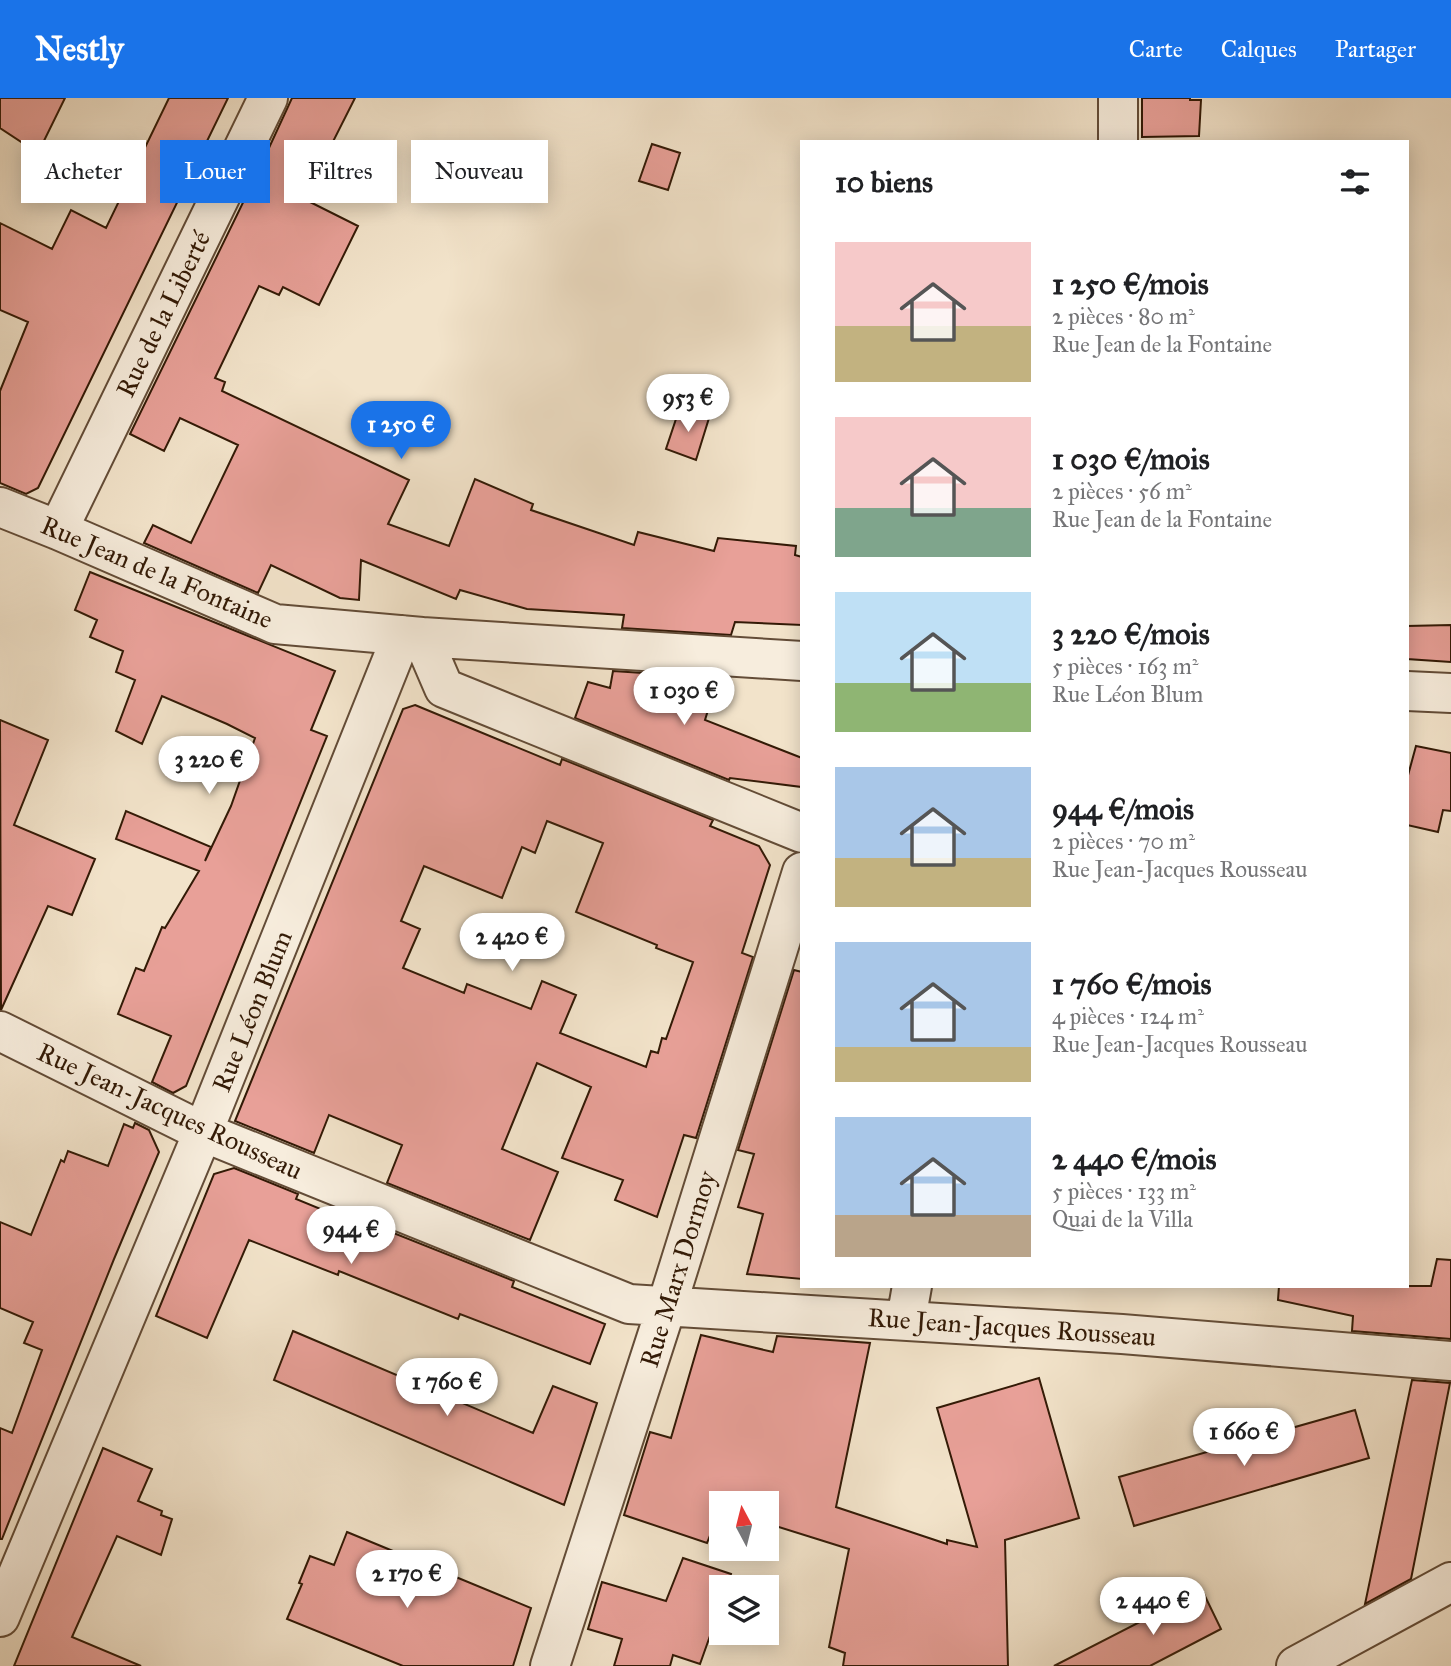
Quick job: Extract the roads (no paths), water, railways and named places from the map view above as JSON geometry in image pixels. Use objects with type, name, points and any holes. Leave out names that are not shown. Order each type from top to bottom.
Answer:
[{"type":"street","name":"Rue de la Liberté","points":[[58,530],[268,98]]},
{"type":"street","points":[[1118,98],[1118,140]]},
{"type":"street","name":"Rue Jean de la Fontaine","points":[[0,507],[275,624],[412,636],[800,661]]},
{"type":"street","points":[[412,636],[444,688],[800,832]]},
{"type":"street","name":"Rue Léon Blum","points":[[0,1617],[412,636]]},
{"type":"street","points":[[1409,691],[1451,693]]},
{"type":"street","name":"Rue Marx Dormoy","points":[[550,1666],[667,1305],[800,878]]},
{"type":"street","name":"Rue Jean-Jacques Rousseau","points":[[0,1031],[203,1132],[629,1304],[909,1303],[1122,1334],[1451,1361]]},
{"type":"street","points":[[1296,1666],[1451,1582]]}]
